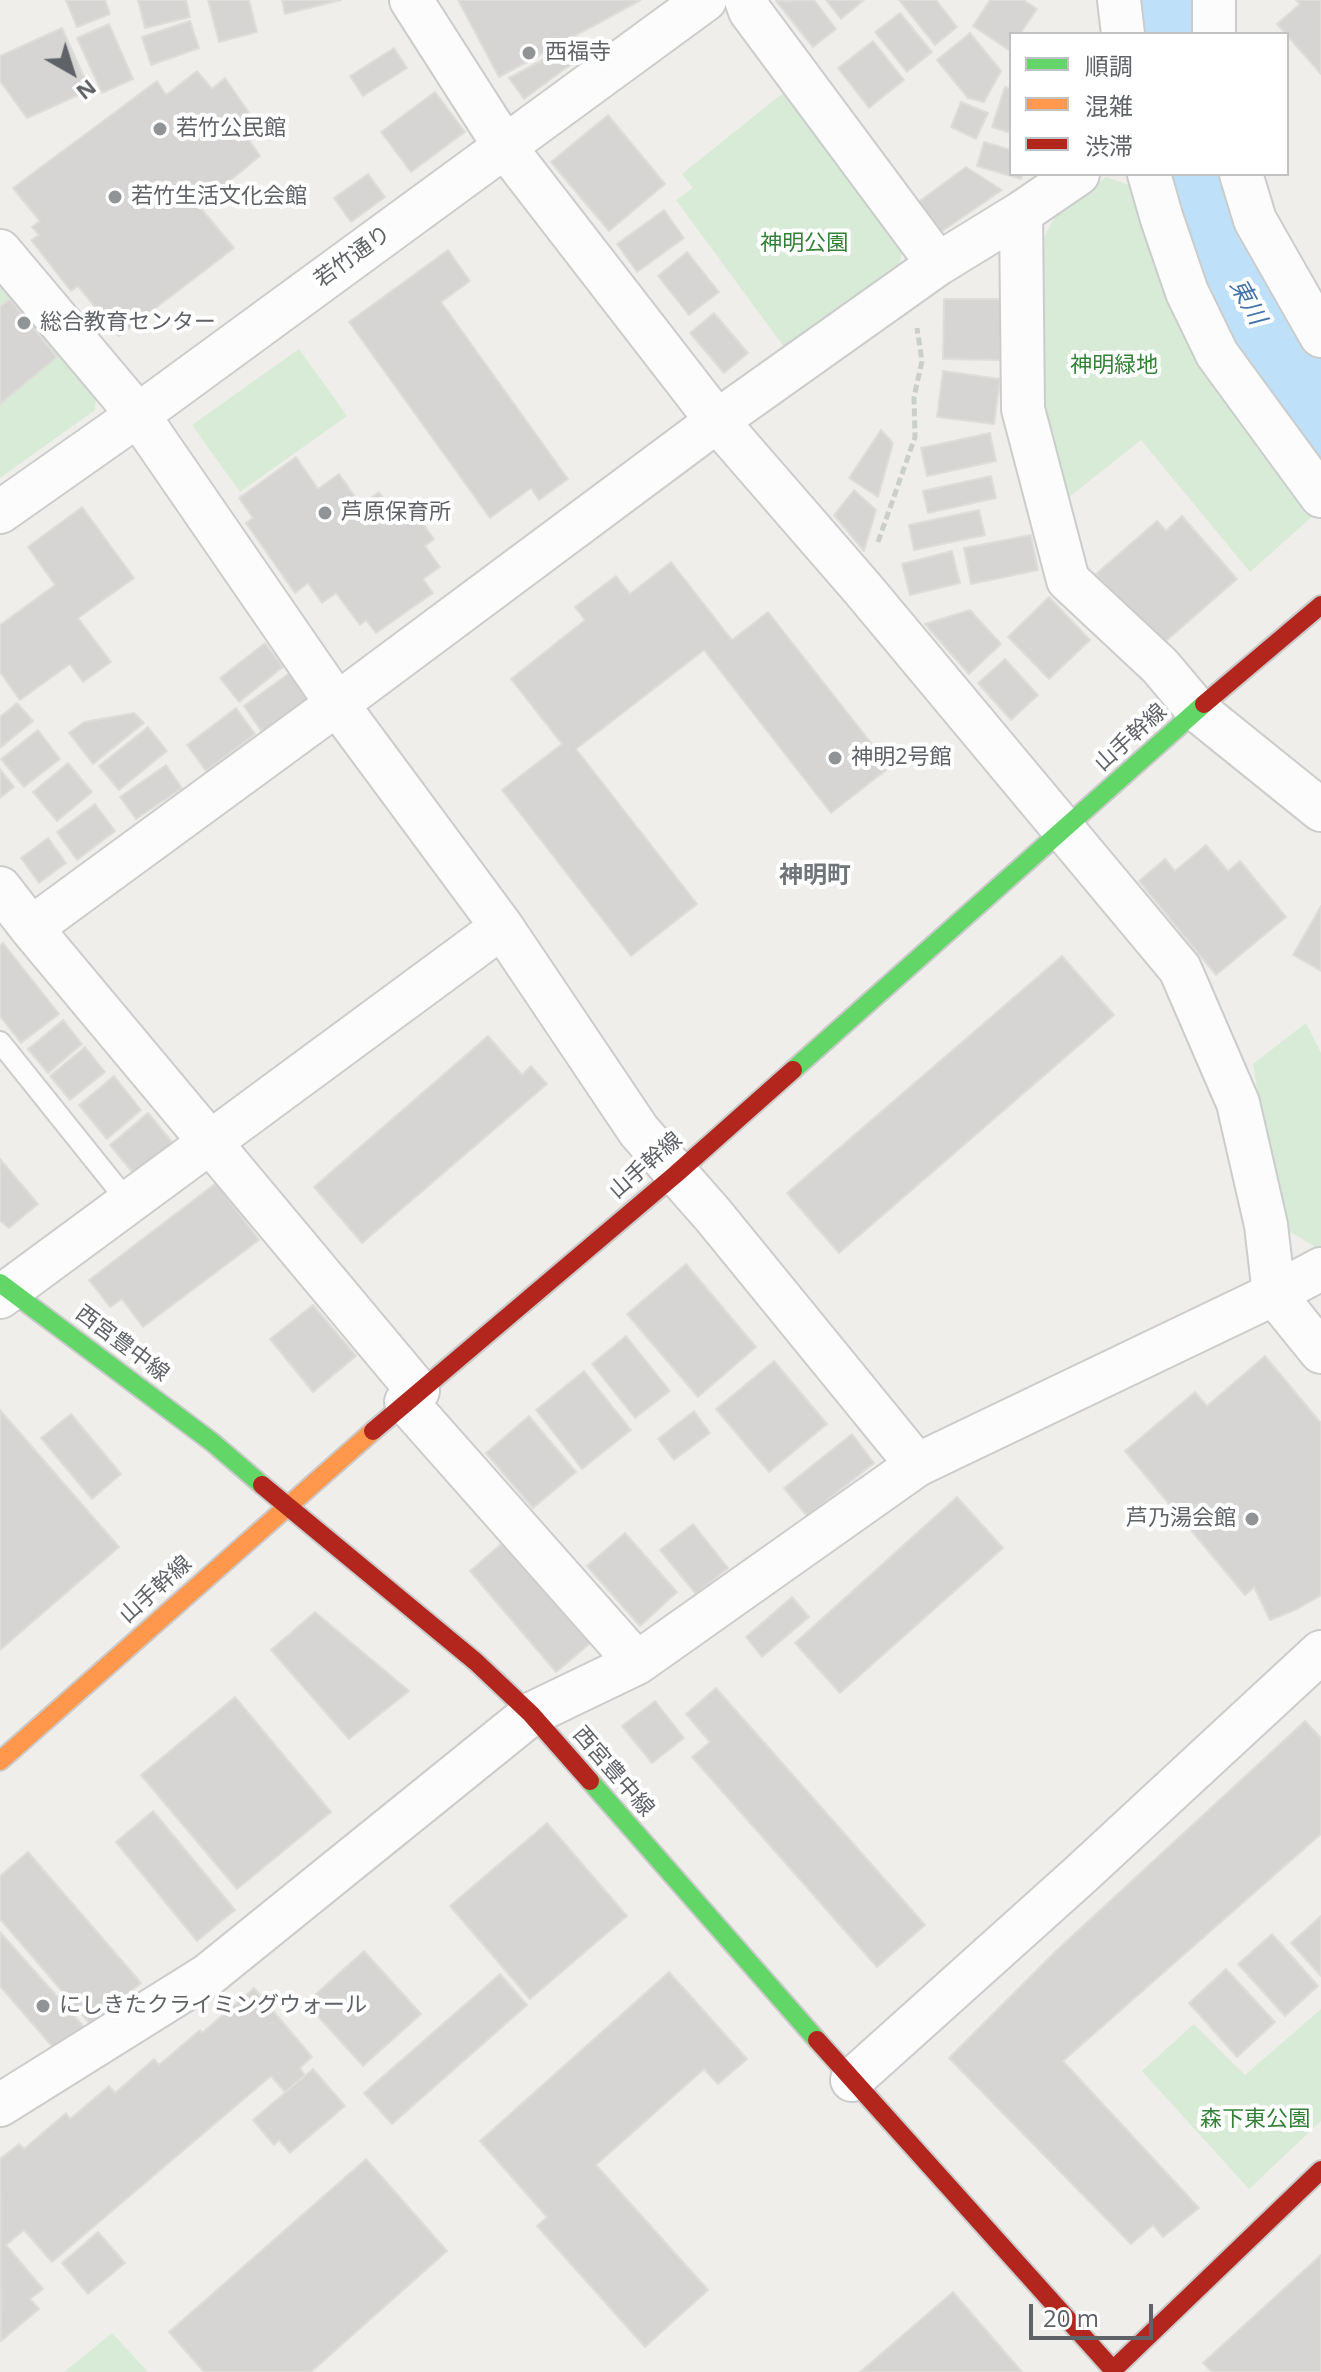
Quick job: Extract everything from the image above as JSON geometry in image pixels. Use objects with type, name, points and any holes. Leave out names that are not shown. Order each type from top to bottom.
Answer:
[{"type":"street","points":[[411,0],[505,147],[717,421],[862,588],[1180,969],[1238,1103],[1266,1225],[1274,1294],[1321,1352]]},
{"type":"street","name":"若竹通り","points":[[0,512],[138,415],[705,0]]},
{"type":"street","points":[[746,0],[750,11],[924,273]]},
{"type":"street","points":[[1119,0],[1123,32]]},
{"type":"street","points":[[1214,0],[1214,32]]},
{"type":"street","points":[[31,928],[717,421],[924,273],[1075,176]]},
{"type":"street","points":[[1150,176],[1187,292],[1217,354],[1321,496]]},
{"type":"street","points":[[1242,176],[1255,220],[1321,336]]},
{"type":"street","points":[[1021,213],[1023,409],[1068,580],[1160,666],[1197,710],[1321,810]]},
{"type":"street","points":[[0,251],[138,415],[337,704],[502,927],[639,1131],[713,1215],[917,1465]]},
{"type":"street","name":"山手幹線","points":[[0,1761],[286,1506],[676,1174],[1197,710],[1321,605]]},
{"type":"street","points":[[0,888],[210,1143],[412,1397],[637,1663]]},
{"type":"street","points":[[3,1290],[129,1203],[502,927]]},
{"type":"street","points":[[0,2105],[208,1975],[531,1714],[637,1663],[917,1465],[1321,1269]]},
{"type":"street","name":"西宮豊中線","points":[[3,1290],[212,1442],[476,1662],[531,1714],[852,2080],[1114,2371]]},
{"type":"street","points":[[852,2080],[1321,1652]]},
{"type":"street","points":[[1114,2371],[1321,2170]]},
{"type":"lane","points":[[0,1042],[129,1203]]},
{"type":"path","points":[[862,588],[915,437],[914,397],[922,361],[924,273]]},
{"type":"green space","name":"神明公園","points":[[783,93],[904,246],[897,272],[787,351],[676,200],[693,188],[682,174]]},
{"type":"green space","name":"神明緑地","points":[[1106,177],[1129,185],[1164,289],[1204,375],[1314,515],[1250,572],[1141,440],[1060,504],[1036,378],[1044,237],[1055,217]]},
{"type":"green space","name":"総合教育センター","points":[[0,267],[97,380],[95,410],[0,478]]},
{"type":"green space","points":[[299,349],[347,416],[240,492],[192,425]]},
{"type":"green space","points":[[1306,1023],[1321,1053],[1321,1250],[1280,1226],[1253,1064]]},
{"type":"green space","name":"森下東公園","points":[[1321,2009],[1321,2121],[1249,2189],[1142,2071],[1194,2024],[1245,2075]]},
{"type":"green space","points":[[112,2333],[148,2372],[64,2372]]},
{"type":"building","points":[[66,0],[105,0],[110,14],[77,27]]},
{"type":"building","points":[[138,0],[186,0],[190,17],[145,28]]},
{"type":"building","points":[[208,0],[249,0],[257,32],[219,42]]},
{"type":"building","points":[[282,0],[341,0],[285,14]]},
{"type":"building","points":[[458,0],[641,0],[499,77]]},
{"type":"building","points":[[814,0],[836,29],[813,47],[776,1]]},
{"type":"building","points":[[826,0],[864,0],[841,19]]},
{"type":"building","points":[[899,0],[936,0],[957,27],[935,45]]},
{"type":"building","points":[[990,0],[1023,0],[1037,9],[1021,32],[1009,32],[1009,50],[973,26]]},
{"type":"building","points":[[1296,0],[1321,0],[1321,74],[1289,38],[1289,32],[1284,32],[1277,24],[1300,4]]},
{"type":"building","points":[[900,13],[932,52],[907,72],[875,32]]},
{"type":"building","points":[[190,21],[199,48],[151,65],[142,37]]},
{"type":"building","points":[[109,24],[133,79],[102,93],[77,38]]},
{"type":"building","points":[[62,28],[90,90],[27,118],[0,81],[0,56]]},
{"type":"building","points":[[970,33],[1001,71],[984,102],[968,98],[937,60]]},
{"type":"building","points":[[873,41],[904,80],[869,108],[838,68]]},
{"type":"building","points":[[576,42],[585,54],[524,99],[509,78]]},
{"type":"building","points":[[394,48],[407,68],[363,96],[350,76]]},
{"type":"building","name":"若竹生活文化会館","points":[[197,71],[212,89],[225,78],[252,117],[240,127],[260,156],[199,206],[234,248],[119,336],[78,286],[71,291],[31,240],[39,235],[32,227],[40,221],[13,188],[157,81],[166,95]]},
{"type":"building","points":[[1005,87],[1009,88],[1009,132],[992,127]]},
{"type":"building","points":[[435,92],[465,132],[411,172],[381,132]]},
{"type":"building","points":[[961,102],[988,113],[976,139],[951,127]]},
{"type":"building","points":[[608,115],[665,184],[609,231],[551,162]]},
{"type":"building","points":[[984,142],[1009,149],[1009,175],[977,166]]},
{"type":"building","points":[[966,167],[1002,190],[941,232],[917,203]]},
{"type":"building","points":[[368,174],[385,197],[351,222],[334,198]]},
{"type":"building","points":[[664,210],[684,238],[637,272],[617,244]]},
{"type":"building","points":[[448,250],[470,281],[441,302],[568,479],[539,500],[531,488],[490,518],[349,322]]},
{"type":"building","points":[[687,252],[719,292],[689,315],[658,276]]},
{"type":"building","points":[[10,299],[57,357],[0,404],[0,307]]},
{"type":"building","points":[[944,299],[1000,299],[1000,360],[943,359]]},
{"type":"building","points":[[714,313],[748,353],[724,373],[690,333]]},
{"type":"building","points":[[943,371],[1000,379],[994,424],[937,417]]},
{"type":"building","points":[[881,430],[893,443],[878,497],[849,478]]},
{"type":"building","points":[[990,433],[996,461],[927,476],[921,448]]},
{"type":"building","points":[[296,457],[318,489],[339,474],[361,505],[379,492],[402,524],[416,514],[434,539],[425,546],[440,567],[423,579],[433,593],[376,633],[366,620],[360,625],[336,593],[322,603],[308,583],[295,593],[246,523],[253,518],[239,498]]},
{"type":"building","points":[[991,476],[996,498],[928,513],[923,491]]},
{"type":"building","points":[[854,490],[876,510],[864,551],[834,515]]},
{"type":"building","points":[[82,507],[134,578],[78,618],[111,662],[83,682],[70,664],[20,700],[0,672],[0,625],[55,585],[28,547]]},
{"type":"building","points":[[979,510],[985,535],[914,550],[909,525]]},
{"type":"building","points":[[1182,516],[1237,579],[1159,647],[1096,574],[1157,521],[1166,531]]},
{"type":"building","points":[[1031,535],[1038,570],[971,584],[964,548]]},
{"type":"building","points":[[952,551],[960,583],[910,595],[902,564]]},
{"type":"building","name":"神明2号館","points":[[671,562],[732,640],[768,612],[890,767],[831,813],[704,650],[576,749],[697,904],[631,956],[502,790],[562,744],[511,679],[585,620],[575,607],[616,576],[630,594]]},
{"type":"building","points":[[1049,597],[1090,640],[1049,679],[1008,637]]},
{"type":"building","points":[[970,610],[1001,644],[969,674],[925,624]]},
{"type":"building","points":[[265,643],[283,667],[239,702],[220,678]]},
{"type":"building","points":[[1005,659],[1038,695],[1011,720],[978,683]]},
{"type":"building","points":[[291,672],[310,699],[262,732],[244,706]]},
{"type":"building","points":[[17,703],[33,721],[0,748],[0,717]]},
{"type":"building","points":[[236,708],[255,734],[206,771],[187,745]]},
{"type":"building","points":[[134,713],[144,723],[93,764],[69,733],[84,722]]},
{"type":"building","points":[[148,727],[167,751],[119,790],[99,766]]},
{"type":"building","points":[[38,730],[60,759],[24,787],[1,759]]},
{"type":"building","points":[[68,763],[92,792],[57,821],[33,792]]},
{"type":"building","points":[[166,765],[182,788],[136,819],[120,797]]},
{"type":"building","points":[[0,769],[14,787],[0,798]]},
{"type":"building","points":[[95,804],[115,831],[77,860],[57,832]]},
{"type":"building","points":[[48,838],[66,863],[39,883],[21,858]]},
{"type":"building","points":[[1206,845],[1228,871],[1240,861],[1286,917],[1216,975],[1139,881],[1165,859],[1175,871]]},
{"type":"building","points":[[1321,906],[1321,971],[1293,955]]},
{"type":"building","points":[[3,943],[59,1014],[21,1043],[0,1016],[0,946]]},
{"type":"building","points":[[1062,956],[1114,1015],[839,1253],[787,1193]]},
{"type":"building","points":[[63,1020],[82,1044],[48,1073],[28,1049]]},
{"type":"building","points":[[488,1036],[522,1075],[531,1066],[547,1084],[362,1243],[314,1187]]},
{"type":"building","points":[[85,1047],[105,1072],[70,1100],[50,1076]]},
{"type":"building","points":[[114,1076],[141,1110],[107,1139],[79,1105]]},
{"type":"building","points":[[148,1113],[176,1147],[138,1179],[110,1145]]},
{"type":"building","points":[[0,1159],[38,1204],[9,1228],[0,1221]]},
{"type":"building","points":[[216,1183],[259,1240],[143,1327],[122,1299],[110,1307],[89,1280]]},
{"type":"building","points":[[686,1264],[756,1347],[698,1397],[627,1314]]},
{"type":"building","points":[[313,1305],[356,1356],[313,1392],[270,1339]]},
{"type":"building","points":[[626,1336],[670,1391],[635,1418],[592,1364]]},
{"type":"building","name":"芦乃湯会館","points":[[1265,1356],[1321,1423],[1321,1595],[1270,1620],[1254,1587],[1245,1595],[1125,1451],[1195,1392],[1207,1406]]},
{"type":"building","points":[[774,1361],[827,1424],[769,1472],[716,1409]]},
{"type":"building","points":[[584,1371],[631,1430],[582,1469],[536,1410]]},
{"type":"building","points":[[0,1410],[119,1547],[0,1650]]},
{"type":"building","points":[[694,1411],[710,1433],[674,1460],[658,1439]]},
{"type":"building","points":[[71,1414],[121,1474],[92,1499],[41,1438]]},
{"type":"building","points":[[529,1416],[576,1472],[533,1508],[486,1453]]},
{"type":"building","points":[[852,1434],[874,1463],[807,1516],[784,1488]]},
{"type":"building","points":[[957,1497],[1003,1548],[840,1693],[795,1643]]},
{"type":"building","points":[[693,1524],[728,1568],[696,1594],[660,1550]]},
{"type":"building","points":[[625,1533],[677,1592],[640,1626],[587,1566]]},
{"type":"building","points":[[507,1539],[593,1641],[556,1672],[470,1571]]},
{"type":"building","points":[[792,1597],[809,1617],[762,1657],[746,1637]]},
{"type":"building","points":[[315,1612],[409,1691],[349,1739],[271,1650]]},
{"type":"building","points":[[716,1688],[925,1925],[877,1967],[692,1757],[710,1742],[686,1714]]},
{"type":"building","points":[[235,1697],[331,1812],[237,1889],[141,1775]]},
{"type":"building","points":[[655,1701],[684,1738],[652,1763],[622,1726]]},
{"type":"building","points":[[1305,1721],[1321,1738],[1321,1834],[1063,2061],[1199,2208],[1163,2237],[1153,2225],[1131,2244],[949,2058],[1056,1951]]},
{"type":"building","points":[[153,1811],[235,1910],[197,1941],[116,1842]]},
{"type":"building","points":[[547,1823],[627,1916],[530,1999],[450,1906]]},
{"type":"building","points":[[28,1852],[141,1983],[91,2025],[0,1919],[0,1876]]},
{"type":"building","points":[[1321,1916],[1321,1976],[1291,1943]]},
{"type":"building","points":[[0,1932],[85,2028],[57,2052],[0,1986]]},
{"type":"building","points":[[1272,1934],[1318,1986],[1285,2016],[1238,1964]]},
{"type":"building","points":[[364,1951],[421,2014],[363,2066],[306,2003]]},
{"type":"building","points":[[1226,1969],[1275,2022],[1237,2057],[1189,2003]]},
{"type":"building","points":[[669,1972],[747,2059],[718,2084],[704,2069],[596,2165],[708,2290],[645,2347],[537,2226],[547,2217],[480,2141]]},
{"type":"building","points":[[500,1974],[527,2005],[392,2124],[364,2093]]},
{"type":"building","points":[[254,1988],[312,2057],[300,2068],[305,2075],[285,2092],[271,2076],[52,2262],[24,2230],[6,2245],[43,2289],[30,2299],[39,2309],[1,2341],[0,2159],[19,2144],[24,2149],[66,2113],[70,2119],[109,2086],[115,2093],[154,2059],[159,2065]]},
{"type":"building","points":[[313,2069],[345,2106],[290,2153],[279,2140],[274,2145],[253,2120]]},
{"type":"building","points":[[366,2159],[447,2251],[311,2372],[204,2372],[169,2332]]},
{"type":"building","points":[[98,2232],[125,2263],[88,2294],[62,2263]]},
{"type":"building","points":[[1321,2255],[1321,2372],[1212,2372],[1203,2363]]},
{"type":"building","points":[[953,2292],[1022,2372],[860,2372]]},
{"type":"waterway","name":"東川","points":[[1166,0],[1168,32]]},
{"type":"waterway","name":"東川","points":[[1193,176],[1228,268],[1297,392],[1321,420]]},
{"type":"traffic: fast","points":[[793,1070],[1204,704]]},
{"type":"traffic: fast","points":[[0,1283],[212,1442],[262,1485]]},
{"type":"traffic: fast","points":[[590,1781],[817,2040]]},
{"type":"traffic: slow","points":[[0,1761],[373,1431]]},
{"type":"traffic: jam","points":[[1204,704],[1321,605]]},
{"type":"traffic: jam","points":[[373,1431],[676,1174],[793,1070]]},
{"type":"traffic: jam","points":[[262,1485],[476,1662],[531,1714],[590,1781]]},
{"type":"traffic: jam","points":[[817,2040],[1115,2372]]},
{"type":"traffic: jam","points":[[1113,2370],[1321,2170]]},
{"type":"place","name":"西福寺","points":[[529,53]]},
{"type":"place","name":"若竹公民館","points":[[160,129]]},
{"type":"place","name":"若竹生活文化会館","points":[[115,197]]},
{"type":"place","name":"総合教育センター","points":[[24,323]]},
{"type":"place","name":"芦原保育所","points":[[325,513]]},
{"type":"place","name":"神明2号館","points":[[835,758]]},
{"type":"place","name":"芦乃湯会館","points":[[1252,1519]]},
{"type":"place","name":"にしきたクライミングウォール","points":[[43,2006]]},
{"type":"district","name":"神明町","points":[[815,876]]}]
